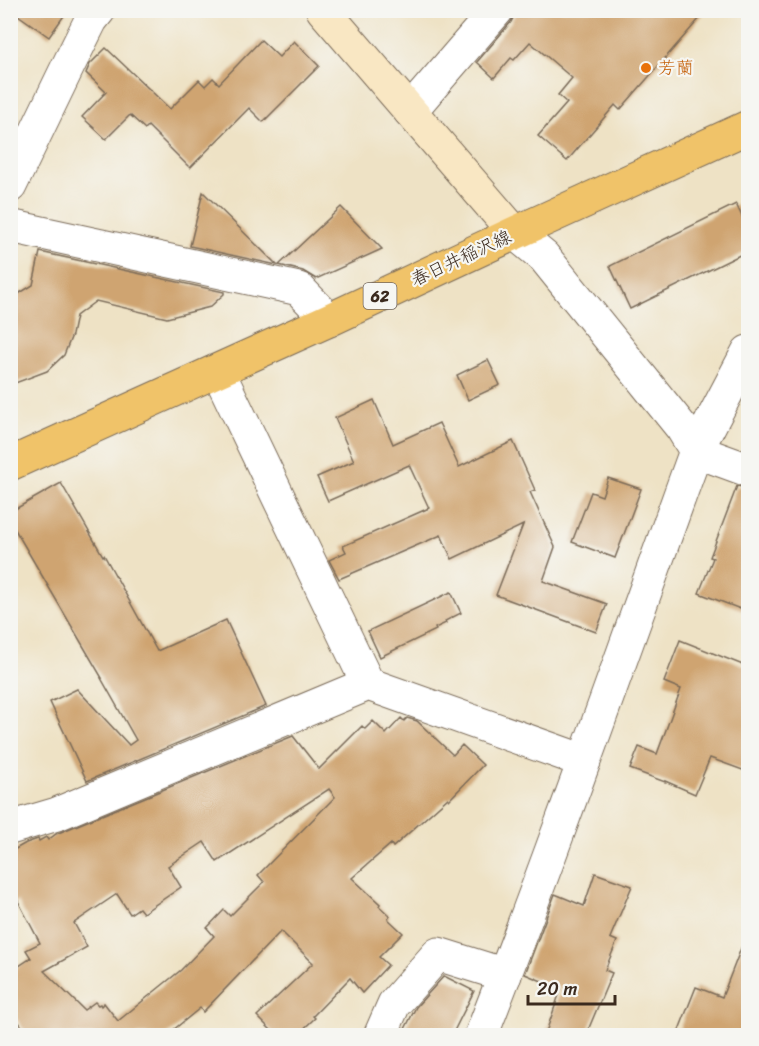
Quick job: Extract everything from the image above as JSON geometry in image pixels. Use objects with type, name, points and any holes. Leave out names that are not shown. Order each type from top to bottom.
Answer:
[{"type":"main road","name":"春日井稲沢線","points":[[10,464],[329,321],[515,232],[748,127]]},
{"type":"street","points":[[10,186],[91,20],[99,10]]},
{"type":"street","points":[[323,10],[515,232],[544,257],[682,428],[696,451],[748,470]]},
{"type":"street","points":[[410,111],[497,10]]},
{"type":"street","points":[[10,226],[299,289],[329,321]]},
{"type":"street","points":[[481,1035],[584,761],[696,451],[748,352]]},
{"type":"street","points":[[218,371],[368,684]]},
{"type":"street","points":[[10,828],[57,814],[368,684],[584,761]]},
{"type":"street","points":[[380,1035],[394,1004],[438,954],[505,975]]},
{"type":"building","points":[[11,10],[68,10],[49,37]]},
{"type":"building","points":[[515,10],[707,10],[620,110],[615,105],[567,161],[538,136],[567,103],[558,95],[572,78],[530,42],[514,60],[511,58],[494,78],[477,62],[511,22]]},
{"type":"building","points":[[261,40],[279,57],[294,41],[319,66],[263,122],[249,108],[190,168],[148,126],[145,129],[130,115],[106,139],[82,117],[106,92],[86,73],[90,64],[106,48],[170,109],[199,80],[205,86],[213,78],[219,84]]},
{"type":"building","points":[[203,192],[277,265],[190,246]]},
{"type":"building","points":[[736,204],[748,229],[748,251],[630,309],[610,266]]},
{"type":"building","points":[[341,207],[382,249],[316,279],[303,271],[279,265]]},
{"type":"building","points":[[40,252],[224,292],[224,294],[210,307],[167,318],[96,301],[76,316],[64,355],[47,371],[10,385],[10,299],[33,285]]},
{"type":"building","points":[[488,360],[500,385],[468,400],[457,375]]},
{"type":"building","points":[[374,400],[393,444],[439,423],[459,467],[513,441],[535,490],[530,492],[555,547],[543,581],[607,604],[596,632],[496,595],[523,525],[452,559],[441,535],[339,579],[329,560],[346,552],[343,546],[429,508],[409,465],[328,501],[317,477],[354,461],[335,418]]},
{"type":"building","points":[[608,478],[641,489],[615,558],[572,542],[591,492],[602,496]]},
{"type":"building","points":[[61,483],[157,651],[226,620],[266,706],[87,781],[50,702],[77,689],[129,745],[136,740],[10,521],[10,512]]},
{"type":"building","points":[[737,486],[748,488],[748,612],[699,593]]},
{"type":"building","points":[[451,592],[461,613],[445,621],[446,623],[435,628],[436,630],[380,657],[368,631]]},
{"type":"building","points":[[680,640],[748,667],[748,772],[710,758],[695,794],[630,769],[639,747],[657,754],[681,689],[664,682]]},
{"type":"building","points":[[401,718],[404,721],[407,718],[417,721],[453,755],[462,745],[483,765],[449,800],[448,798],[393,847],[391,844],[352,878],[380,904],[379,906],[390,916],[388,919],[403,933],[379,957],[388,965],[362,993],[350,978],[297,1035],[276,1035],[257,1016],[313,963],[281,931],[203,1012],[200,1008],[167,1035],[28,1035],[10,1010],[10,972],[31,958],[26,950],[40,943],[18,901],[10,905],[10,852],[38,839],[39,841],[46,837],[48,840],[56,834],[293,736],[319,769],[362,726],[365,729],[373,721],[386,734]],"holes":[[[329,789],[335,797],[258,875],[264,882],[230,916],[224,910],[207,928],[214,936],[181,970],[118,1021],[104,1003],[101,1006],[95,1002],[84,1010],[44,971],[87,947],[74,923],[117,894],[130,914],[139,908],[143,913],[181,887],[168,866],[204,842],[217,862]]]},
{"type":"building","points":[[595,873],[632,886],[610,938],[617,941],[605,970],[612,973],[586,1035],[545,1035],[561,989],[525,974],[555,894],[584,906]]},
{"type":"building","points":[[747,933],[748,1035],[677,1035],[696,987],[722,997]]},
{"type":"building","points":[[444,976],[474,991],[452,1035],[402,1035],[416,1007]]},
{"type":"place","name":"芳蘭","points":[[646,68]]}]
